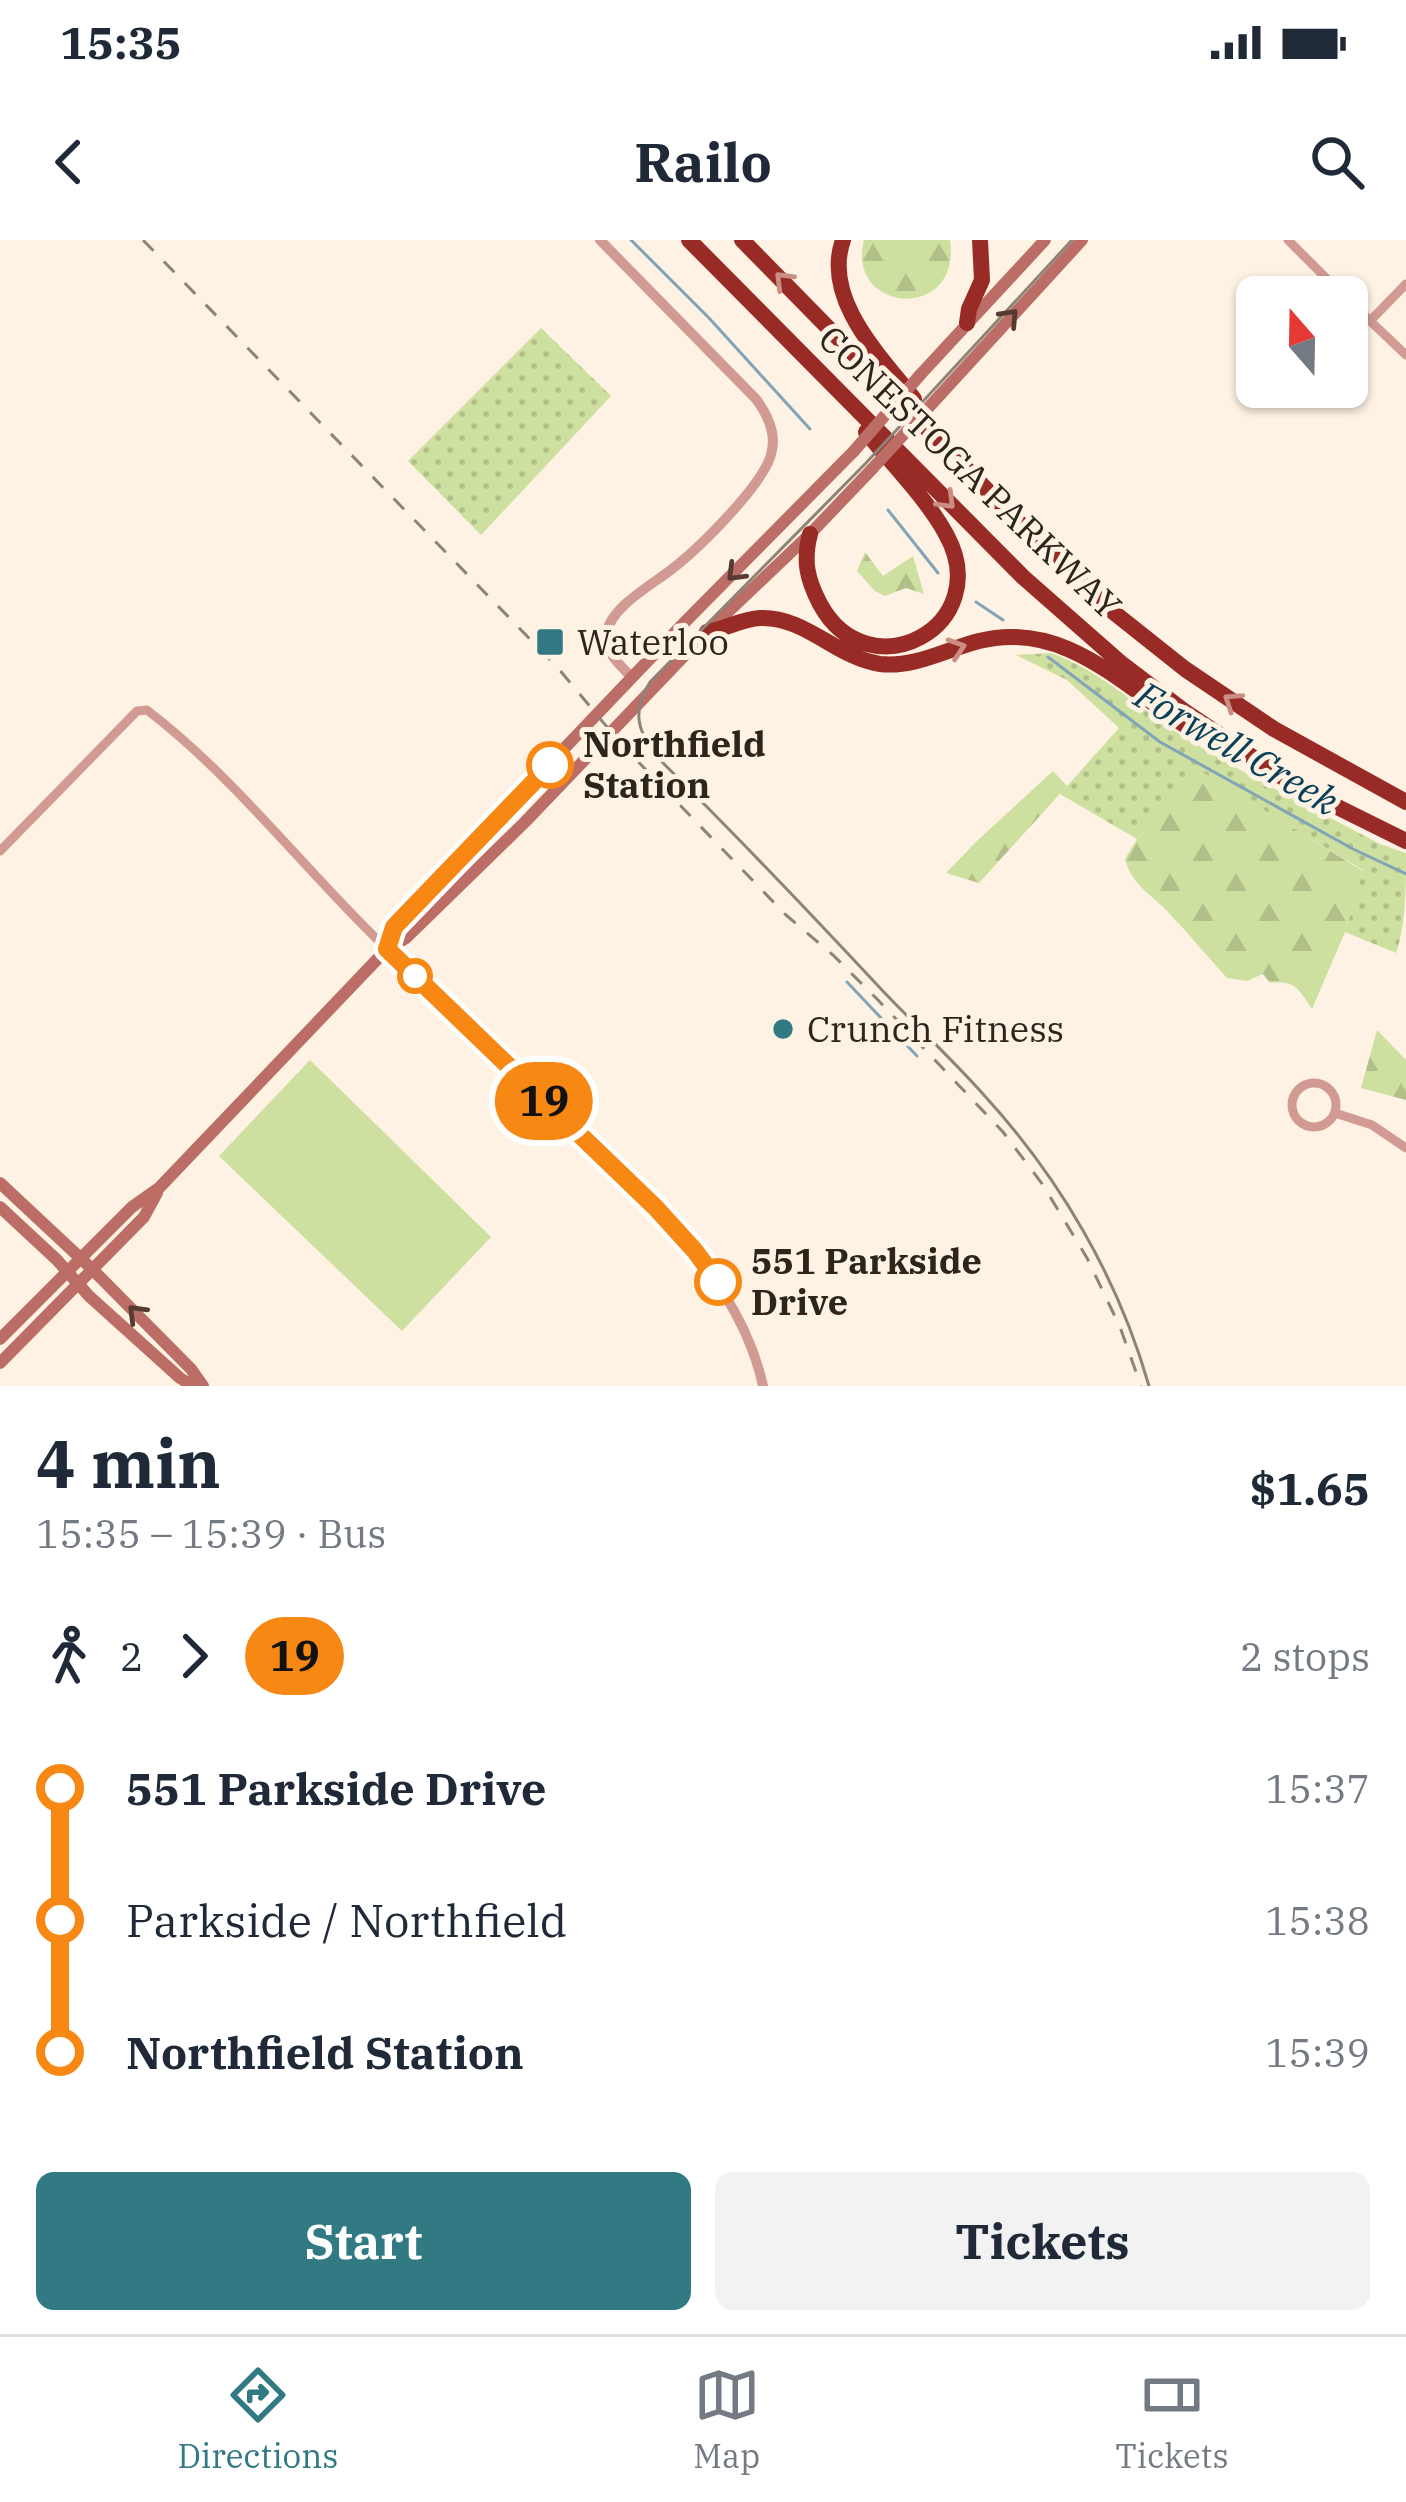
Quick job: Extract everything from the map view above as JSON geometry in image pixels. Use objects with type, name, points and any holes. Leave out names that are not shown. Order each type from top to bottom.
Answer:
[{"type":"highway","name":"CONESTOGA PARKWAY","points":[[689,240],[1023,578],[1122,664],[1297,787],[1406,841]]},
{"type":"highway","name":"CONESTOGA PARKWAY","points":[[742,240],[1107,607],[1185,669],[1274,729],[1406,802]]},
{"type":"highway","points":[[843,240],[838,273],[846,300],[868,340],[982,484]]},
{"type":"highway","points":[[967,323],[982,280],[980,240]]},
{"type":"highway","points":[[806,358],[947,534],[958,569],[951,610],[933,631],[907,644],[862,643],[840,630],[813,590],[805,564],[810,534]]},
{"type":"highway","points":[[707,632],[744,621],[777,619],[844,654],[882,664],[917,661],[982,640],[1017,635],[1051,640],[1082,655],[1221,748],[1261,764]]},
{"type":"main road","points":[[387,949],[394,927],[854,451],[1045,240]]},
{"type":"main road","points":[[0,1340],[132,1207],[160,1188],[387,949],[406,938],[512,836],[707,632],[810,534],[1082,240]]},
{"type":"main road","points":[[578,736],[594,751]]},
{"type":"main road","points":[[488,830],[512,836]]},
{"type":"main road","points":[[0,1184],[80,1257],[203,1386]]},
{"type":"main road","points":[[0,1363],[144,1217],[160,1188]]},
{"type":"main road","points":[[0,1207],[193,1386]]},
{"type":"street","points":[[600,240],[756,399],[772,431],[768,465],[750,490],[690,555],[611,618],[607,646],[632,678]]},
{"type":"street","points":[[1288,240],[1324,276]]},
{"type":"street","points":[[1406,284],[1370,321],[1406,356]]},
{"type":"street","points":[[0,851],[137,711],[147,710],[656,1208],[718,1282],[739,1320],[763,1386]]},
{"type":"street","points":[[1318,1083],[1335,1096],[1335,1113],[1324,1124],[1309,1126],[1295,1117],[1292,1100],[1302,1087],[1318,1083]]},
{"type":"street","points":[[1335,1113],[1372,1125],[1406,1148]]},
{"type":"green space","points":[[864,240],[950,240],[949,267],[939,285],[923,296],[886,294],[871,282],[863,264]]},
{"type":"green space","points":[[541,328],[611,396],[481,535],[408,461]]},
{"type":"green space","points":[[865,552],[883,576],[913,556],[924,594],[906,588],[885,596],[875,591],[857,571]]},
{"type":"green space","points":[[1051,653],[1104,680],[1232,765],[1380,844],[1406,853],[1404,918],[1396,953],[1345,932],[1363,870],[1198,771],[1137,839],[1060,794],[1119,728],[1067,680],[1016,655]]},
{"type":"green space","points":[[1199,770],[1363,871],[1345,932],[1312,1009],[1296,988],[1270,983],[1263,974],[1247,981],[1227,978],[1128,868],[1125,859],[1137,839]]},
{"type":"green space","points":[[1053,771],[1067,786],[979,883],[946,873],[978,840]]},
{"type":"green space","points":[[1377,1030],[1406,1060],[1406,1100],[1361,1088]]},
{"type":"green space","points":[[310,1060],[491,1237],[402,1331],[219,1156]]},
{"type":"waterway","name":"Forwell Creek","points":[[631,240],[810,429]]},
{"type":"waterway","name":"Forwell Creek","points":[[888,510],[938,573]]},
{"type":"waterway","name":"Forwell Creek","points":[[976,602],[1003,620]]},
{"type":"waterway","name":"Forwell Creek","points":[[1048,657],[1160,742],[1406,874]]},
{"type":"waterway","points":[[847,982],[917,1056]]},
{"type":"tram line","points":[[1072,240],[866,463],[650,682],[639,716],[644,736],[665,765],[971,1081],[1037,1159],[1103,1268],[1149,1386]]},
{"type":"railway","points":[[143,240],[558,668],[622,745],[1003,1132],[1043,1185],[1087,1258],[1141,1386]]},
{"type":"bus line","name":"19","points":[[550,765],[394,927],[387,949],[656,1208],[718,1282]]},
{"type":"place","name":"Waterloo","points":[[550,642]]},
{"type":"place","name":"Northfield Station","points":[[550,765]]},
{"type":"place","name":"Crunch Fitness","points":[[783,1029]]},
{"type":"place","name":"551 Parkside Drive","points":[[718,1282]]}]
